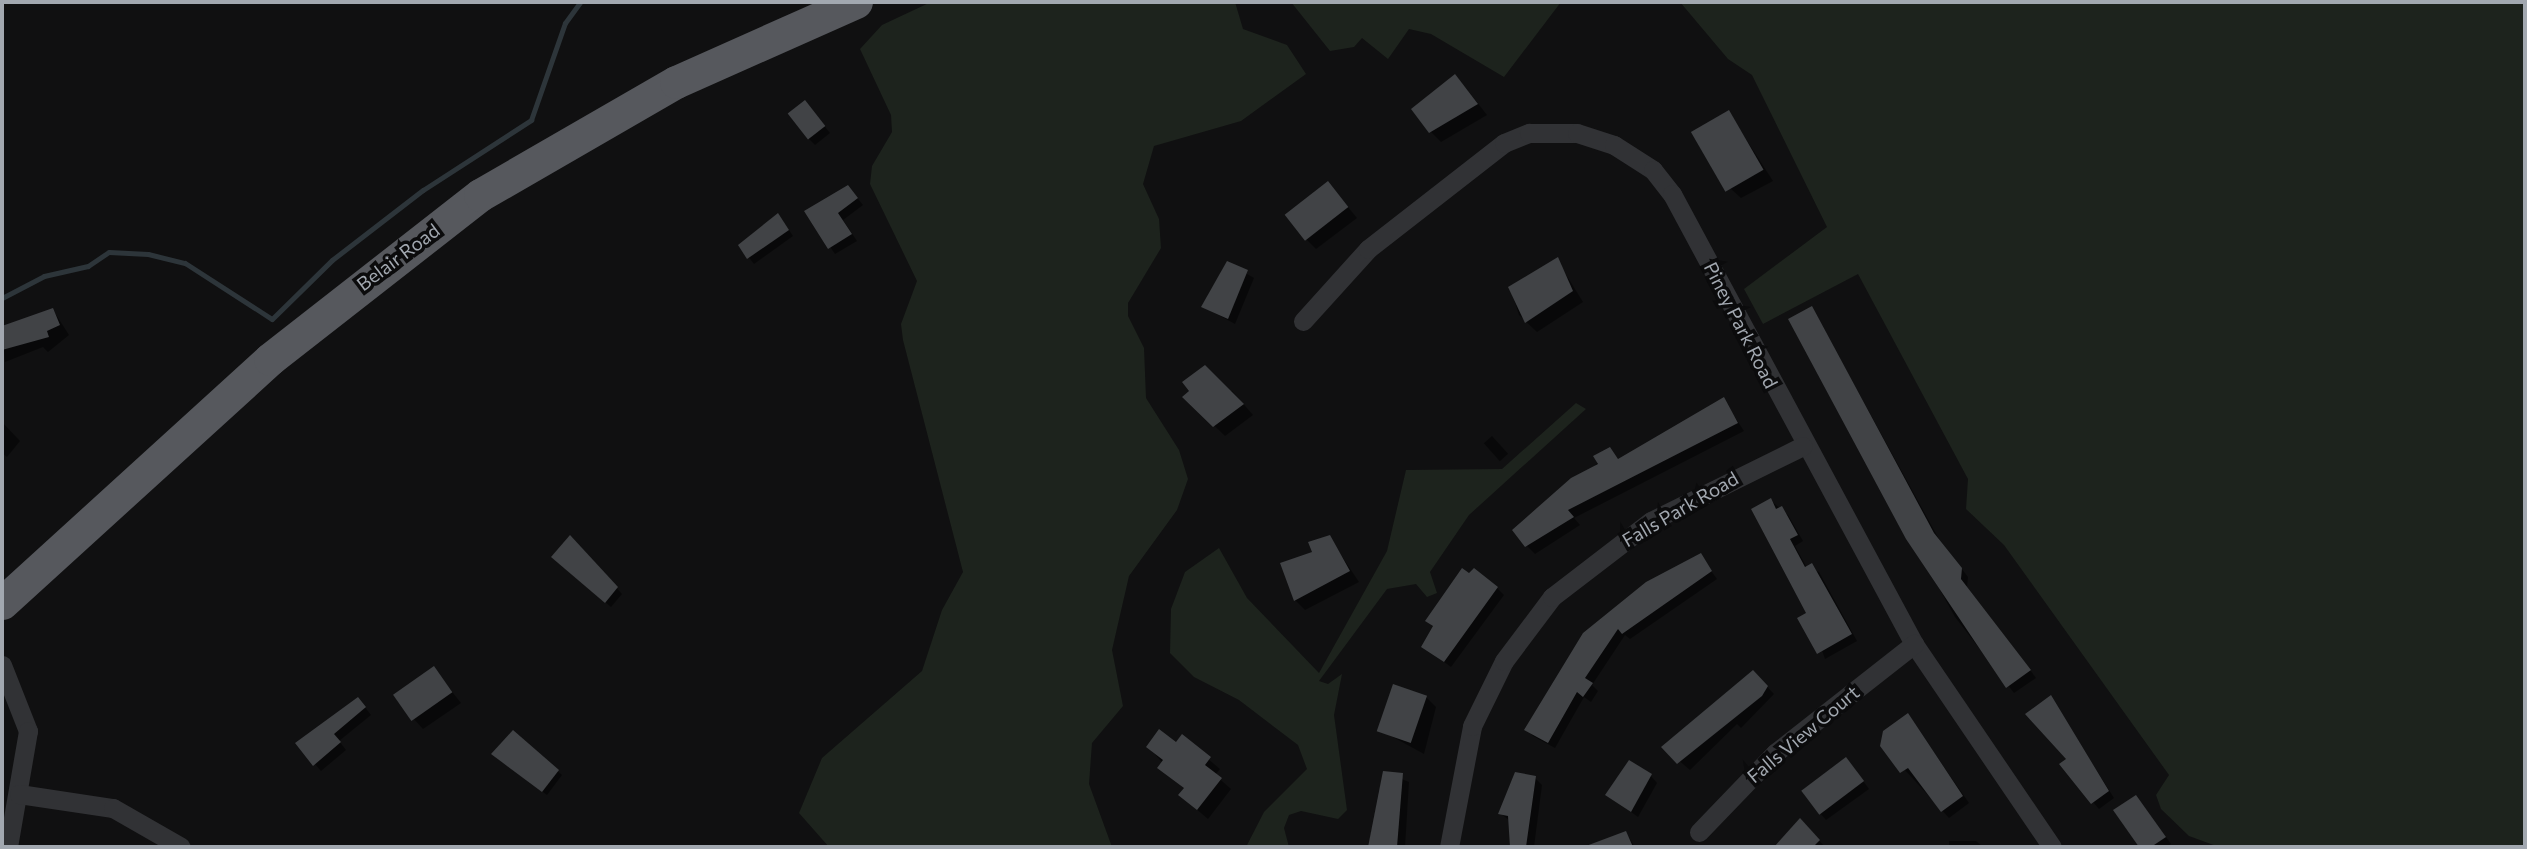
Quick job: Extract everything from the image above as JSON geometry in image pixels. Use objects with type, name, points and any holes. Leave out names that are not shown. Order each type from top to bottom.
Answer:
[{"type":"highway","name":"Belair Road","points":[[2,603],[268,361],[480,195],[676,82],[856,2]]},
{"type":"street","name":"Piney Park Road","points":[[1303,321],[1368,249],[1504,143],[1529,133],[1595,137],[1653,170],[1672,194],[1802,446],[1914,644],[2052,847]]},
{"type":"street","name":"Falls Park Road","points":[[1449,847],[1472,726],[1504,661],[1552,597],[1651,522],[1802,446]]},
{"type":"street","name":"Falls View Court","points":[[1699,832],[1775,753],[1914,644]]},
{"type":"street","points":[[2,665],[10,698],[28,731],[8,847]]},
{"type":"street","points":[[19,794],[113,808],[181,847]]},
{"type":"shaded area","points":[[931,2],[1235,2],[1243,29],[1287,45],[1306,74],[1241,121],[1154,146],[1143,184],[1159,219],[1161,248],[1128,303],[1128,316],[1144,348],[1146,398],[1179,450],[1188,479],[1177,510],[1129,576],[1112,650],[1123,706],[1092,743],[1089,784],[1112,847],[829,847],[799,813],[822,758],[922,671],[942,610],[963,572],[903,340],[901,324],[917,281],[870,184],[872,166],[892,132],[891,115],[860,49],[882,25]]},
{"type":"shaded area","points":[[1291,2],[1561,2],[1504,77],[1431,34],[1409,29],[1388,59],[1362,38],[1354,47],[1330,51]]},
{"type":"shaded area","points":[[1680,2],[2525,2],[2525,847],[2219,847],[2189,836],[2161,809],[2156,795],[2169,775],[2004,545],[1966,509],[1968,479],[1858,274],[1763,324],[1744,289],[1827,227],[1752,75],[1728,59]]},
{"type":"shaded area","points":[[1576,403],[1586,409],[1469,515],[1430,572],[1437,593],[1427,597],[1416,584],[1387,589],[1319,681],[1328,684],[1342,674],[1334,715],[1347,810],[1338,819],[1301,811],[1289,815],[1284,828],[1289,847],[1246,847],[1264,812],[1307,769],[1298,745],[1239,700],[1194,677],[1170,653],[1171,609],[1185,572],[1219,548],[1247,598],[1319,673],[1387,551],[1406,470],[1502,469]]},
{"type":"building","points":[[1455,74],[1478,104],[1429,133],[1411,109]]},
{"type":"building","points":[[805,100],[825,126],[808,140],[788,114]]},
{"type":"building","points":[[1729,110],[1764,170],[1725,192],[1691,132]]},
{"type":"building","points":[[1328,181],[1348,207],[1305,241],[1285,215]]},
{"type":"building","points":[[848,185],[858,198],[838,213],[852,234],[828,249],[804,211]]},
{"type":"building","points":[[778,213],[789,230],[747,259],[738,245]]},
{"type":"building","points":[[1558,257],[1573,291],[1525,323],[1508,287]]},
{"type":"building","points":[[1227,261],[1248,270],[1228,319],[1201,307]]},
{"type":"building","points":[[1812,306],[1934,533],[1962,568],[1961,579],[2031,670],[2006,688],[1906,539],[1788,319]]},
{"type":"building","points":[[53,308],[60,325],[47,331],[49,337],[2,350],[2,326]]},
{"type":"building","points":[[1205,365],[1244,404],[1213,427],[1182,397],[1189,391],[1182,382]]},
{"type":"building","points":[[1724,397],[1738,423],[1568,510],[1574,517],[1525,547],[1512,530],[1571,478],[1598,464],[1593,456],[1610,447],[1618,459]]},
{"type":"building","points":[[1771,498],[1776,509],[1782,506],[1798,535],[1790,539],[1805,567],[1812,563],[1852,634],[1817,654],[1797,618],[1806,613],[1751,509]]},
{"type":"building","points":[[570,535],[618,587],[605,603],[551,557]]},
{"type":"building","points":[[1330,535],[1350,571],[1294,601],[1280,563],[1312,552],[1308,542]]},
{"type":"building","points":[[1701,553],[1712,571],[1622,634],[1618,629],[1585,678],[1593,683],[1583,697],[1577,692],[1548,743],[1524,730],[1583,633],[1646,582]]},
{"type":"building","points":[[1462,568],[1469,573],[1474,568],[1498,587],[1444,662],[1421,647],[1433,626],[1425,621]]},
{"type":"building","points":[[434,666],[452,692],[411,721],[393,695]]},
{"type":"building","points":[[1753,670],[1768,686],[1762,696],[1677,764],[1661,747]]},
{"type":"building","points":[[1393,684],[1427,696],[1411,743],[1377,731]]},
{"type":"building","points":[[2051,695],[2109,791],[2091,804],[2059,764],[2066,759],[2025,714]]},
{"type":"building","points":[[358,697],[366,707],[334,734],[341,742],[313,766],[295,743]]},
{"type":"building","points":[[1908,713],[1963,796],[1941,812],[1908,768],[1900,773],[1880,746],[1883,731]]},
{"type":"building","points":[[1159,729],[1176,742],[1182,734],[1211,757],[1205,765],[1222,778],[1197,810],[1178,795],[1184,788],[1157,768],[1163,760],[1146,747]]},
{"type":"building","points":[[513,730],[559,770],[542,792],[491,754]]},
{"type":"building","points":[[1846,757],[1864,781],[1819,815],[1801,791]]},
{"type":"building","points":[[1629,760],[1652,774],[1631,812],[1605,795]]},
{"type":"building","points":[[1383,771],[1403,773],[1397,847],[1368,847]]},
{"type":"building","points":[[1515,772],[1536,776],[1526,847],[1510,847],[1508,816],[1498,814]]},
{"type":"building","points":[[2136,795],[2166,837],[2151,847],[2139,847],[2113,810]]},
{"type":"building","points":[[1800,818],[1820,840],[1813,847],[1774,847]]},
{"type":"building","points":[[1626,831],[1633,847],[1586,847],[1586,846]]},
{"type":"waterway","points":[[2,298],[44,276],[88,266],[109,252],[148,254],[185,263],[272,319],[332,260],[423,190],[531,120],[565,23],[580,2]]}]
